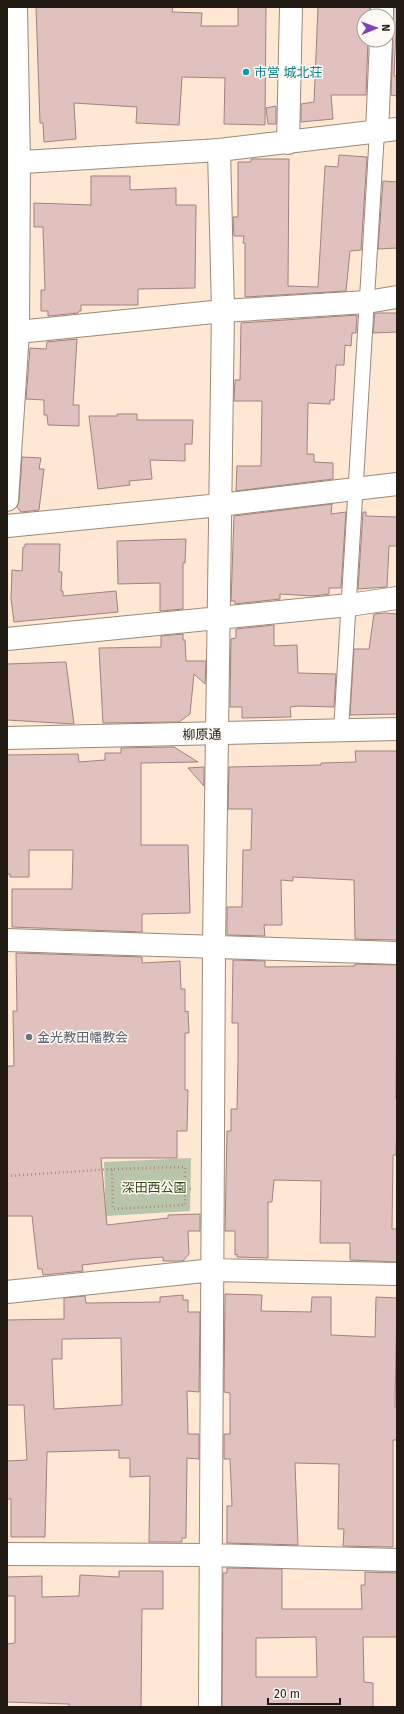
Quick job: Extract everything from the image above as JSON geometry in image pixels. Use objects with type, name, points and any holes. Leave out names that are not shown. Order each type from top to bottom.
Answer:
[{"type":"street","points":[[7,500],[11,384],[18,332],[13,162],[16,7]]},
{"type":"street","points":[[288,143],[290,7]]},
{"type":"street","points":[[13,162],[219,150],[387,131],[382,48]]},
{"type":"street","points":[[210,1707],[214,946],[223,311],[219,150]]},
{"type":"street","points":[[18,332],[223,311],[367,302],[397,297]]},
{"type":"street","points":[[7,526],[220,505],[397,484]]},
{"type":"street","points":[[7,639],[349,605],[397,598]]},
{"type":"street","name":"柳原通","points":[[7,738],[397,730]]},
{"type":"street","points":[[7,940],[397,953]]},
{"type":"street","points":[[7,1292],[213,1270],[397,1274]]},
{"type":"street","points":[[7,1554],[211,1555],[397,1560]]},
{"type":"lane","points":[[341,731],[367,302],[387,131]]},
{"type":"path","points":[[7,1176],[112,1169],[185,1167],[185,1205],[113,1208],[112,1169]]},
{"type":"path","points":[[185,1189],[213,1189]]},
{"type":"green space","name":"深田西公園","points":[[191,1158],[190,1211],[106,1216],[104,1162]]},
{"type":"building","points":[[36,7],[173,7],[172,12],[202,13],[201,26],[238,26],[238,7],[266,7],[265,125],[224,124],[225,78],[182,77],[179,125],[136,123],[137,107],[74,103],[76,139],[44,142],[43,123],[40,123]]},
{"type":"building","points":[[318,7],[370,7],[356,8],[356,48],[368,48],[366,95],[331,95],[333,119],[301,122],[301,104],[314,102]]},
{"type":"building","points":[[397,7],[396,30],[396,8],[394,8]]},
{"type":"building","points":[[393,48],[395,48],[394,76],[397,76],[397,96],[391,95]]},
{"type":"building","points":[[276,106],[276,124],[268,124],[266,108]]},
{"type":"building","points":[[339,155],[367,157],[361,250],[350,251],[346,291],[245,297],[244,236],[234,236],[233,217],[238,217],[238,162],[251,162],[251,159],[289,159],[288,286],[318,287],[325,166],[338,167]]},
{"type":"building","points":[[91,176],[130,176],[130,190],[176,188],[176,205],[196,205],[195,288],[138,289],[138,305],[81,305],[81,311],[78,313],[48,316],[48,311],[41,311],[41,290],[45,290],[43,227],[34,227],[34,203],[91,205]]},
{"type":"building","points":[[383,181],[397,182],[397,248],[378,249]]},
{"type":"building","points":[[375,313],[397,313],[397,332],[373,333]]},
{"type":"building","points":[[357,315],[356,333],[352,333],[351,346],[345,345],[344,365],[336,365],[334,400],[330,400],[330,404],[308,403],[307,454],[314,454],[314,462],[333,463],[333,479],[236,491],[237,466],[261,466],[262,401],[234,401],[235,380],[240,380],[241,323]]},
{"type":"building","points":[[77,339],[73,405],[79,405],[79,426],[48,425],[47,415],[44,415],[44,400],[26,399],[30,348],[46,349],[47,342]]},
{"type":"building","points":[[117,414],[137,414],[137,420],[193,420],[192,444],[185,444],[185,461],[150,460],[152,479],[129,481],[130,485],[98,489],[89,416],[117,416]]},
{"type":"building","points":[[22,457],[41,458],[39,469],[44,469],[39,510],[21,512],[17,507],[19,501]]},
{"type":"building","points":[[332,504],[331,514],[346,512],[341,588],[329,588],[329,594],[313,596],[280,594],[280,599],[235,604],[235,601],[231,601],[234,516]]},
{"type":"building","points":[[363,512],[366,512],[366,516],[397,517],[397,546],[389,546],[387,587],[358,589]]},
{"type":"building","points":[[186,539],[185,563],[183,563],[183,609],[160,611],[160,583],[118,584],[117,541]]},
{"type":"building","points":[[25,544],[60,544],[59,572],[62,572],[61,591],[63,591],[63,596],[116,591],[118,612],[14,622],[11,599],[12,570],[22,571],[23,547],[25,547]]},
{"type":"building","points":[[374,614],[397,614],[397,714],[350,715],[354,649],[369,649]]},
{"type":"building","points":[[274,625],[274,646],[297,645],[298,673],[336,674],[334,707],[298,706],[290,707],[291,717],[242,718],[242,707],[230,707],[231,639],[236,638],[236,629]]},
{"type":"building","points":[[183,634],[183,640],[185,640],[186,661],[206,661],[205,684],[194,674],[190,714],[179,722],[103,723],[99,648],[161,647],[161,636]]},
{"type":"building","points":[[66,662],[74,724],[7,720],[7,664]]},
{"type":"building","points":[[174,747],[198,762],[141,763],[141,845],[188,845],[190,913],[142,914],[142,932],[12,927],[12,889],[72,889],[73,850],[29,850],[29,877],[10,877],[10,874],[7,874],[7,755],[78,754],[79,762],[105,760],[105,753],[121,753],[121,748]]},
{"type":"building","points":[[355,751],[397,751],[397,940],[355,939],[354,880],[293,877],[293,881],[281,880],[282,925],[264,925],[265,936],[227,935],[227,907],[242,907],[243,850],[251,850],[252,809],[228,809],[229,767],[321,765],[321,763],[356,762]]},
{"type":"building","points":[[204,767],[204,786],[188,768]]},
{"type":"building","points":[[16,953],[142,957],[142,963],[180,961],[181,989],[185,989],[185,1012],[188,1011],[189,1033],[185,1033],[185,1090],[188,1090],[187,1131],[177,1131],[177,1158],[101,1158],[107,1225],[168,1218],[168,1215],[200,1214],[200,1231],[188,1231],[189,1254],[183,1261],[163,1261],[163,1257],[136,1259],[82,1265],[83,1271],[43,1275],[42,1269],[38,1269],[32,1216],[7,1216],[7,1066],[14,1066],[13,1011],[17,1011]]},
{"type":"building","points":[[233,960],[265,961],[265,967],[355,966],[355,964],[397,965],[397,1119],[396,1155],[393,1155],[392,1229],[397,1229],[397,1262],[350,1260],[350,1243],[320,1243],[321,1181],[274,1180],[272,1202],[268,1202],[268,1258],[237,1257],[237,1254],[235,1255],[235,1231],[225,1231],[227,1131],[231,1131],[231,1109],[237,1109],[238,1023],[232,1023]]},
{"type":"building","points":[[225,1294],[262,1295],[261,1311],[311,1312],[312,1297],[331,1297],[331,1335],[375,1337],[376,1297],[397,1298],[395,1407],[397,1407],[397,1440],[393,1440],[393,1547],[343,1546],[344,1529],[338,1529],[339,1464],[295,1463],[298,1545],[227,1543],[227,1506],[232,1506],[230,1459],[224,1459],[224,1434],[230,1434],[230,1393],[224,1392]]},
{"type":"building","points":[[183,1295],[183,1300],[188,1300],[188,1312],[200,1312],[199,1392],[187,1391],[188,1434],[199,1434],[199,1459],[187,1458],[186,1538],[182,1538],[182,1542],[149,1542],[150,1476],[130,1477],[130,1458],[119,1458],[119,1450],[47,1452],[45,1537],[11,1537],[11,1499],[7,1499],[7,1461],[27,1460],[24,1405],[7,1405],[7,1320],[64,1319],[64,1298],[85,1296],[86,1303],[160,1302],[160,1297]],"holes":[[[121,1338],[122,1405],[54,1409],[52,1359],[62,1359],[62,1339]]]},
{"type":"building","points":[[227,1568],[282,1569],[282,1609],[362,1609],[361,1585],[365,1585],[365,1572],[397,1573],[397,1637],[363,1637],[364,1682],[373,1683],[373,1707],[222,1707],[223,1573],[227,1573]],"holes":[[[316,1637],[317,1677],[256,1677],[256,1638]]]},
{"type":"building","points":[[119,1571],[163,1571],[163,1609],[142,1609],[141,1707],[69,1707],[69,1704],[7,1702],[7,1644],[15,1643],[15,1596],[7,1596],[7,1577],[42,1576],[42,1597],[79,1596],[80,1575],[119,1577]]},
{"type":"place","name":"市営 城北荘","points":[[246,72]]},
{"type":"place","name":"金光教田幡教会","points":[[29,1037]]}]
